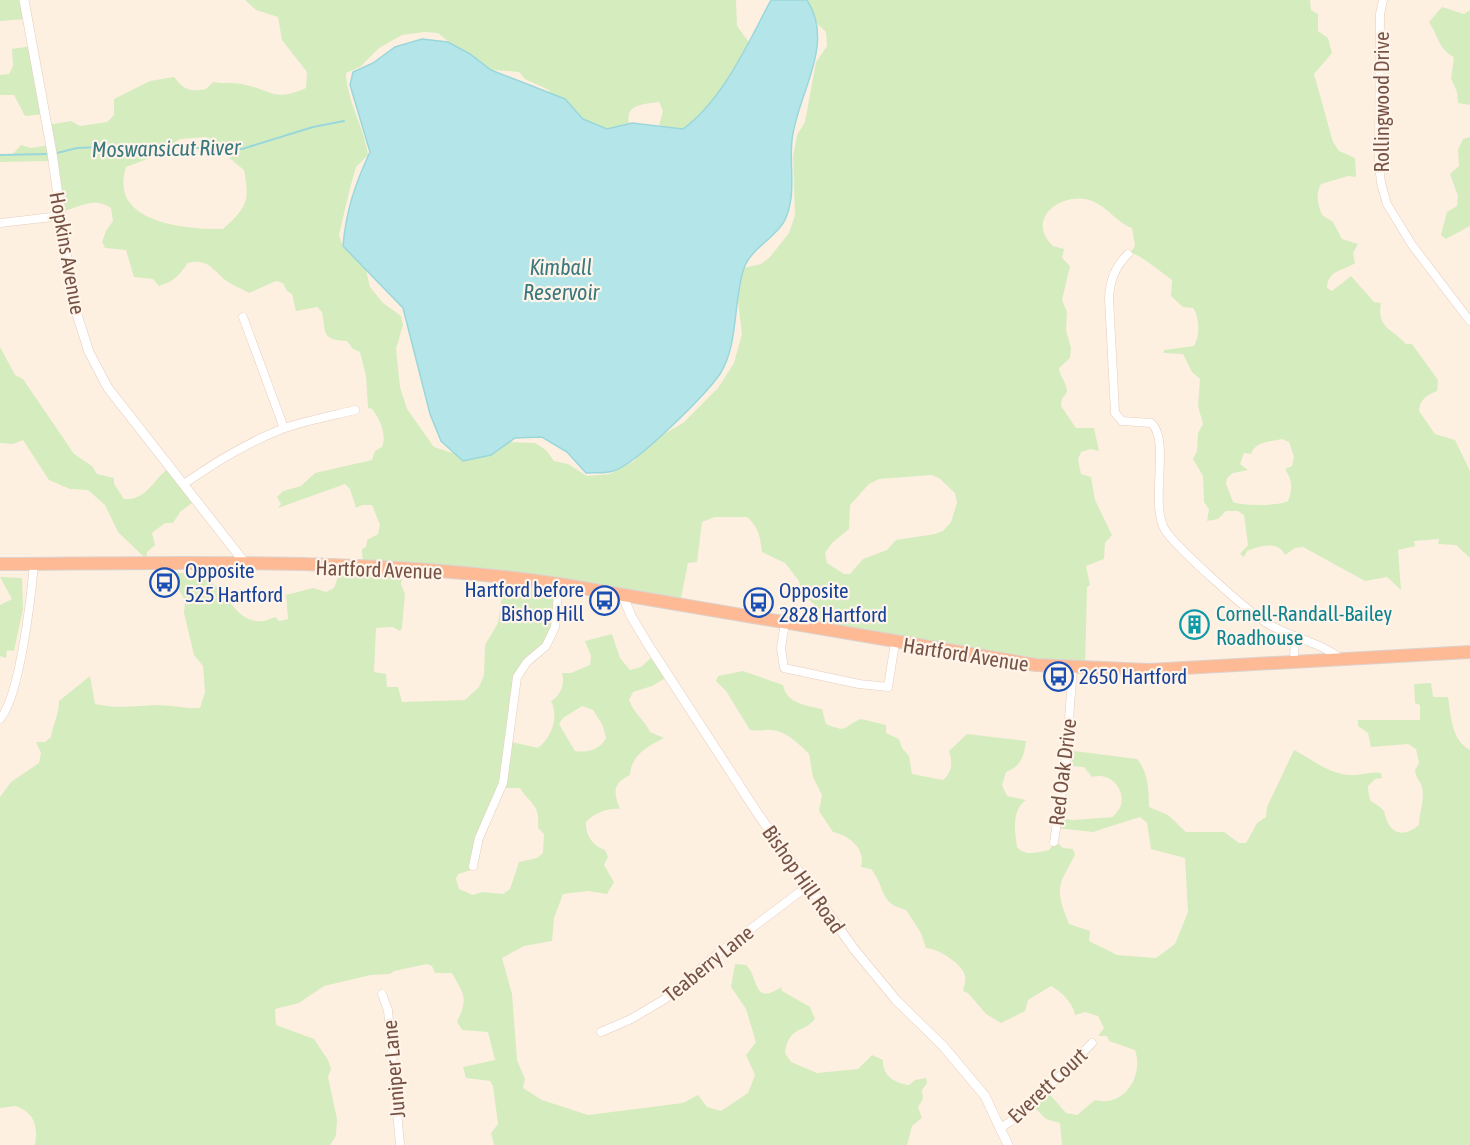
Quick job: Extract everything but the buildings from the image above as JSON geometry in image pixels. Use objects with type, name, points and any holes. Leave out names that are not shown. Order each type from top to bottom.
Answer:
[{"type":"highway","name":"Hartford Avenue","points":[[0,564],[245,563],[440,570],[559,584],[895,643],[1036,665],[1149,669],[1470,652]]},
{"type":"street","name":"Hopkins Avenue","points":[[24,0],[61,216],[73,302],[89,352],[108,388],[245,563]]},
{"type":"street","name":"Rollingwood Drive","points":[[1383,0],[1380,14],[1381,183],[1395,222],[1470,321]]},
{"type":"street","points":[[0,223],[61,216]]},
{"type":"street","points":[[1128,254],[1114,273],[1108,298],[1115,413],[1122,421],[1154,425],[1160,449],[1157,485],[1163,525],[1174,541],[1194,560],[1269,625],[1329,649],[1341,659]]},
{"type":"street","points":[[243,317],[284,428]]},
{"type":"street","points":[[184,484],[209,466],[284,428],[355,410]]},
{"type":"street","points":[[0,719],[10,699],[31,597],[34,564]]},
{"type":"street","points":[[473,866],[479,838],[503,783],[517,677],[527,662],[546,646],[555,627],[559,584]]},
{"type":"street","name":"Bishop Hill Road","points":[[623,596],[630,616],[698,726],[809,885],[854,949],[896,1000],[964,1068],[985,1096],[1002,1127],[1008,1145]]},
{"type":"street","points":[[785,623],[781,648],[784,668],[859,684],[888,687],[895,643]]},
{"type":"street","points":[[1294,662],[1295,636]]},
{"type":"street","name":"Red Oak Drive","points":[[1054,842],[1065,771],[1073,667]]},
{"type":"street","points":[[0,699],[10,699]]},
{"type":"street","name":"Teaberry Lane","points":[[601,1032],[631,1019],[665,999],[716,955],[809,885]]},
{"type":"street","name":"Juniper Lane","points":[[382,994],[388,1010],[400,1145]]},
{"type":"street","name":"Everett Court","points":[[1002,1127],[1023,1113],[1092,1043]]},
{"type":"green space","points":[[0,0],[25,0],[26,19],[0,21]]},
{"type":"green space","points":[[245,0],[736,0],[737,26],[748,41],[754,76],[703,135],[659,125],[663,111],[659,102],[641,105],[631,110],[628,120],[631,139],[617,140],[551,100],[549,90],[525,79],[519,72],[482,69],[438,33],[402,35],[379,48],[360,67],[346,73],[349,94],[368,155],[356,167],[339,235],[343,247],[349,244],[363,257],[370,287],[383,303],[401,316],[403,325],[396,349],[400,387],[407,409],[434,447],[465,457],[509,442],[535,443],[546,450],[554,461],[568,464],[587,476],[610,474],[634,461],[650,442],[683,423],[718,388],[734,363],[742,334],[737,293],[738,276],[743,268],[761,264],[770,257],[789,233],[795,215],[793,157],[797,135],[805,122],[816,62],[827,46],[826,32],[792,0],[1310,0],[1311,10],[1318,14],[1318,31],[1328,38],[1332,53],[1314,74],[1333,142],[1339,151],[1355,158],[1356,177],[1348,176],[1321,184],[1318,192],[1318,203],[1322,215],[1333,222],[1342,239],[1358,244],[1353,253],[1355,263],[1333,274],[1327,288],[1332,291],[1351,276],[1374,302],[1381,303],[1383,323],[1406,344],[1412,344],[1438,380],[1437,391],[1424,398],[1419,411],[1435,434],[1455,440],[1470,471],[1470,558],[1456,545],[1438,544],[1439,539],[1414,541],[1415,546],[1398,550],[1401,590],[1387,577],[1365,581],[1303,547],[1295,548],[1285,555],[1278,547],[1273,546],[1257,547],[1247,551],[1244,557],[1240,554],[1248,545],[1244,515],[1238,511],[1226,511],[1218,519],[1207,521],[1209,509],[1204,502],[1203,476],[1193,459],[1197,451],[1198,433],[1203,424],[1198,406],[1200,379],[1192,372],[1183,354],[1164,353],[1164,350],[1194,346],[1198,327],[1193,308],[1183,307],[1171,296],[1172,280],[1131,252],[1135,246],[1132,228],[1089,200],[1067,200],[1057,204],[1044,218],[1043,227],[1045,236],[1053,246],[1064,249],[1062,258],[1070,266],[1062,300],[1067,312],[1066,330],[1071,348],[1070,358],[1059,368],[1067,392],[1062,399],[1061,406],[1076,428],[1094,428],[1099,451],[1091,449],[1081,452],[1078,459],[1081,474],[1091,477],[1095,500],[1112,535],[1105,543],[1104,559],[1086,566],[1090,585],[1087,587],[1085,669],[819,628],[820,609],[802,594],[799,581],[785,563],[762,552],[758,533],[751,521],[747,517],[715,517],[702,522],[697,562],[688,563],[680,603],[563,584],[555,628],[548,644],[517,676],[508,741],[538,748],[547,738],[553,726],[554,714],[551,701],[561,689],[562,673],[571,673],[590,665],[591,656],[585,641],[612,634],[620,658],[630,670],[641,667],[654,655],[669,676],[652,686],[633,692],[629,700],[650,732],[664,738],[641,752],[633,762],[630,775],[620,781],[616,789],[616,798],[620,809],[601,812],[586,822],[591,839],[605,850],[608,857],[604,865],[614,882],[607,894],[588,891],[563,894],[554,918],[552,941],[524,946],[502,958],[512,994],[517,1060],[525,1079],[523,1088],[542,1100],[588,1115],[683,1103],[698,1095],[707,1107],[721,1111],[748,1093],[755,1075],[746,1055],[756,1042],[746,1009],[731,987],[735,964],[746,965],[761,992],[765,994],[781,987],[782,991],[810,1007],[815,1019],[793,1034],[787,1044],[785,1053],[791,1062],[817,1073],[858,1069],[872,1055],[883,1060],[887,1074],[898,1082],[909,1085],[915,1080],[926,1078],[927,1083],[922,1090],[923,1099],[918,1107],[922,1118],[912,1126],[907,1145],[494,1145],[491,1133],[498,1124],[493,1086],[490,1081],[466,1078],[463,1067],[495,1060],[488,1032],[462,1030],[457,1022],[464,1002],[460,987],[452,973],[435,973],[432,966],[427,964],[394,971],[390,974],[371,975],[324,986],[299,1003],[275,1009],[276,1025],[314,1039],[328,1060],[331,1069],[328,1077],[337,1119],[336,1136],[330,1145],[35,1145],[36,1132],[31,1117],[16,1106],[0,1108],[0,797],[11,782],[39,763],[41,753],[36,742],[45,742],[51,737],[59,701],[90,676],[95,704],[119,707],[157,705],[200,708],[205,692],[203,666],[194,655],[184,613],[185,601],[176,584],[176,573],[197,575],[208,580],[244,616],[263,621],[275,617],[279,621],[288,619],[286,595],[313,588],[326,592],[334,588],[342,566],[363,566],[362,549],[366,547],[367,540],[378,534],[380,525],[372,505],[362,505],[356,508],[350,489],[345,484],[278,508],[281,504],[277,497],[283,491],[301,486],[315,473],[372,460],[375,451],[382,447],[384,437],[378,417],[372,409],[368,408],[366,376],[360,352],[353,349],[347,341],[333,339],[326,334],[322,312],[317,307],[296,311],[292,294],[287,291],[283,283],[276,281],[249,293],[200,262],[188,263],[176,278],[159,286],[153,279],[134,277],[126,250],[105,248],[102,242],[113,221],[111,208],[92,203],[61,212],[52,161],[0,162],[0,154],[13,154],[21,145],[31,148],[49,145],[47,125],[71,121],[80,126],[107,122],[114,115],[114,99],[150,81],[174,77],[184,87],[196,90],[206,89],[213,82],[238,83],[278,95],[306,88],[307,72],[282,40],[278,17],[256,10]],"holes":[[[206,137],[244,170],[247,190],[245,203],[223,229],[189,227],[154,219],[139,211],[128,200],[123,186],[126,167],[153,157],[180,139]],[[1282,439],[1289,442],[1294,457],[1292,466],[1285,469],[1291,484],[1288,501],[1261,505],[1233,502],[1226,484],[1227,478],[1233,473],[1248,470],[1240,464],[1244,453],[1251,454],[1259,444]],[[931,475],[939,478],[955,493],[957,503],[951,522],[943,531],[896,540],[887,550],[863,559],[850,574],[844,574],[827,563],[825,553],[832,543],[849,529],[850,505],[869,484],[879,479]],[[404,567],[500,576],[497,593],[502,595],[498,623],[485,645],[484,675],[479,687],[465,700],[402,702],[398,687],[387,687],[386,674],[374,672],[376,628],[393,627],[400,631],[402,628],[405,594],[401,584]],[[582,706],[593,710],[602,724],[606,738],[593,750],[575,751],[559,724],[563,718]],[[502,788],[520,788],[534,805],[538,814],[538,828],[544,834],[543,853],[537,858],[519,862],[510,889],[503,894],[482,892],[473,895],[459,889],[456,879],[458,874],[471,870],[479,838]]]},
{"type":"green space","points":[[1442,7],[1464,14],[1470,10],[1470,105],[1458,103],[1457,92],[1451,78],[1454,57],[1441,46],[1429,22]]},
{"type":"green space","points":[[32,46],[45,114],[25,116],[14,95],[0,95],[0,75],[9,74],[13,66],[12,49]]},
{"type":"green space","points":[[1470,137],[1470,226],[1446,239],[1441,235],[1447,212],[1457,206],[1458,196],[1450,174],[1459,166],[1458,150],[1463,139]]},
{"type":"green space","points":[[0,347],[15,375],[23,379],[74,454],[92,466],[97,474],[114,478],[114,484],[124,499],[132,499],[144,493],[170,467],[196,500],[180,512],[173,523],[165,523],[152,533],[155,545],[147,552],[146,559],[118,532],[105,505],[88,490],[70,489],[49,480],[23,440],[13,444],[0,443]]},
{"type":"green space","points":[[0,577],[22,578],[23,609],[14,651],[7,650],[6,658],[0,656],[0,605],[12,599]]},
{"type":"green space","points":[[743,671],[783,685],[788,696],[793,700],[822,709],[826,724],[843,729],[861,719],[886,725],[886,733],[899,739],[902,748],[909,756],[912,774],[943,780],[951,767],[949,751],[967,734],[1026,741],[1021,760],[1006,772],[1002,785],[1007,796],[1026,800],[1016,815],[1017,847],[1024,852],[1036,853],[1049,850],[1056,841],[1063,848],[1073,849],[1075,855],[1060,888],[1069,924],[1090,931],[1089,941],[1117,955],[1156,958],[1175,944],[1188,912],[1185,858],[1151,849],[1147,823],[1140,817],[1093,832],[1056,828],[1057,818],[1073,820],[1113,817],[1119,810],[1122,798],[1118,787],[1110,779],[1092,777],[1084,767],[1068,766],[1066,750],[1137,759],[1146,775],[1149,807],[1168,815],[1186,832],[1224,832],[1239,843],[1246,843],[1257,823],[1266,817],[1267,807],[1294,750],[1327,769],[1342,774],[1381,773],[1382,778],[1375,779],[1368,786],[1370,798],[1384,811],[1392,829],[1401,833],[1419,825],[1423,799],[1421,784],[1415,770],[1419,763],[1416,749],[1408,744],[1371,747],[1368,733],[1358,726],[1358,720],[1420,720],[1420,705],[1415,703],[1414,684],[1431,683],[1433,697],[1448,697],[1455,734],[1470,750],[1470,1145],[1062,1145],[1060,1123],[1046,1119],[1032,1105],[1046,1090],[1066,1113],[1077,1115],[1095,1100],[1105,1101],[1123,1095],[1129,1088],[1137,1070],[1135,1050],[1109,1041],[1107,1036],[1098,1036],[1104,1028],[1098,1016],[1085,1012],[1075,1015],[1066,998],[1051,986],[1028,1000],[1025,1011],[1001,1023],[986,1014],[968,993],[963,991],[965,978],[960,967],[943,954],[926,948],[921,933],[906,910],[897,907],[887,899],[871,869],[861,867],[861,854],[855,844],[833,832],[819,811],[822,795],[813,777],[809,754],[781,732],[750,730],[726,691],[716,681],[718,676]]},
{"type":"water","name":"Kimball Reservoir","points":[[771,0],[807,0],[815,17],[818,34],[816,52],[792,140],[792,190],[789,210],[781,226],[752,255],[744,268],[733,336],[720,374],[701,397],[653,443],[624,466],[613,471],[586,473],[567,452],[542,437],[515,438],[491,455],[463,461],[441,441],[430,414],[403,308],[343,246],[352,198],[370,152],[350,85],[353,72],[373,63],[395,47],[422,39],[448,42],[470,54],[491,70],[565,99],[583,119],[607,129],[632,123],[683,129],[710,103],[722,87],[744,52]]},
{"type":"waterway","name":"Moswansicut River","points":[[57,153],[77,148],[124,146],[242,149],[313,127],[344,121]]},
{"type":"waterway","name":"Moswansicut River","points":[[0,155],[46,154]]},
{"type":"place","name":"Opposite 525 Hartford","points":[[164,582]]},
{"type":"place","name":"Hartford before Bishop Hill","points":[[605,601]]},
{"type":"place","name":"Opposite 2828 Hartford","points":[[758,602]]},
{"type":"place","name":"Cornell-Randall-Bailey Roadhouse","points":[[1195,625]]},
{"type":"place","name":"2650 Hartford","points":[[1058,676]]}]
